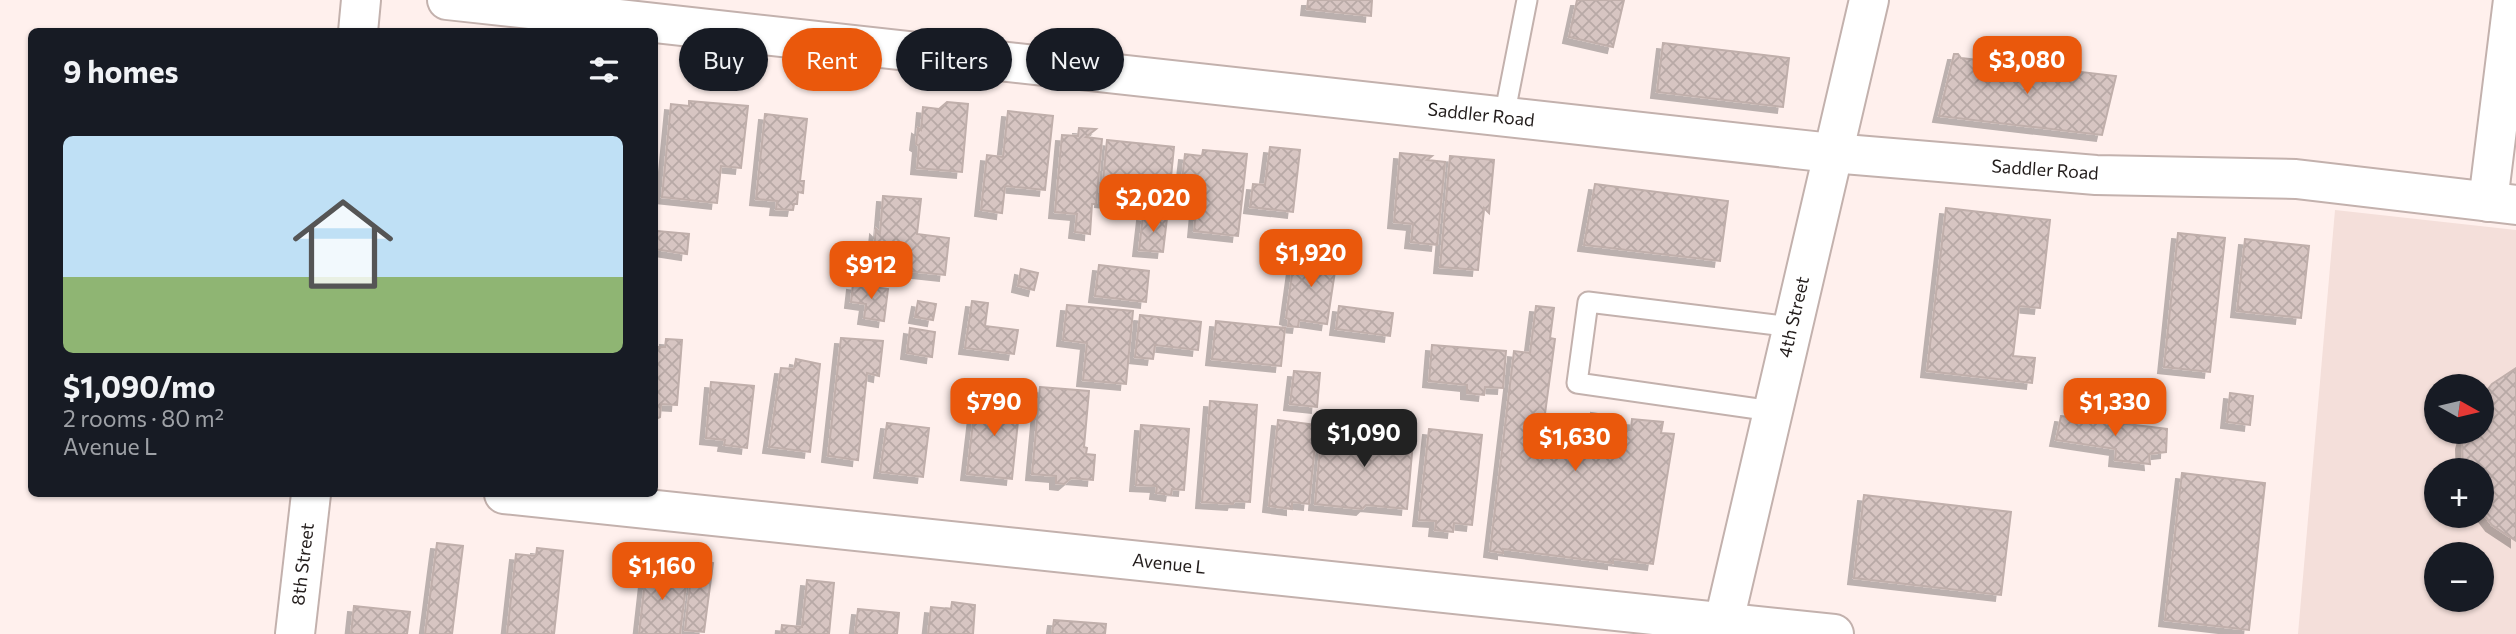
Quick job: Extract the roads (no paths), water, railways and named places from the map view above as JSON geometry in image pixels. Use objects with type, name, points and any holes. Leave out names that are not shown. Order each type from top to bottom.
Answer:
[{"type":"street","points":[[358,28],[361,0]]},
{"type":"street","name":"Saddler Road","points":[[447,0],[1832,153],[2096,175],[2296,179],[2502,203]]},
{"type":"street","name":"4th Street","points":[[1722,629],[1869,0]]},
{"type":"street","points":[[2502,203],[2513,0]]},
{"type":"street","name":"8th Street","points":[[295,634],[311,497]]},
{"type":"street","name":"Avenue L","points":[[531,497],[1722,629],[1834,634]]},
{"type":"lane","points":[[1504,117],[1527,0]]},
{"type":"lane","points":[[1772,411],[1577,383],[1588,302],[1792,327]]}]
